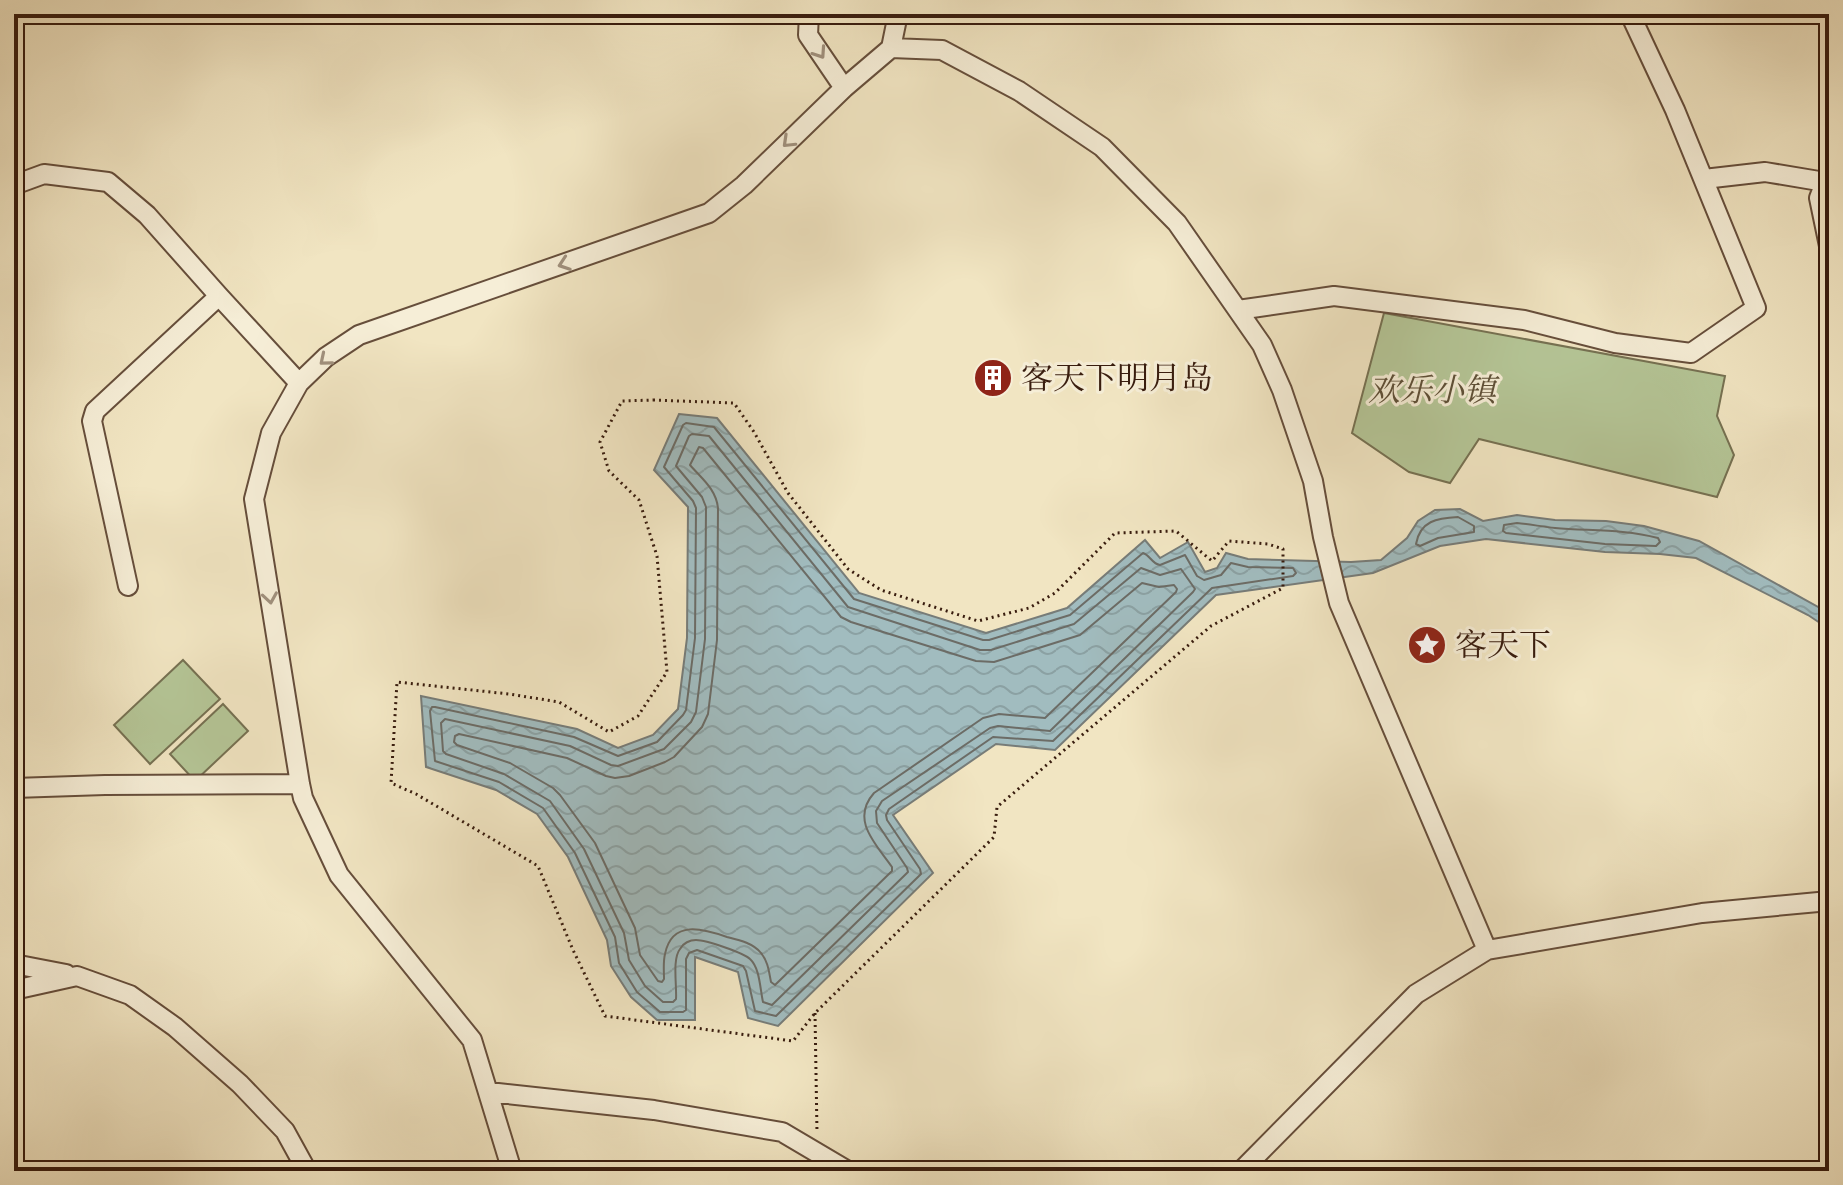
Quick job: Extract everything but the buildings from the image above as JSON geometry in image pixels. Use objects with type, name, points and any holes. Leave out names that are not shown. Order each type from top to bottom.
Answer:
[{"type":"street","points":[[809,14],[808,35],[844,88]]},
{"type":"street","points":[[512,1171],[472,1040],[339,875],[303,798],[254,499],[271,433],[299,383],[326,357],[359,335],[709,213],[744,185],[844,88],[891,48],[898,14]]},
{"type":"street","points":[[1238,310],[1334,296],[1524,320],[1615,343],[1691,353],[1756,308],[1675,110],[1630,14]]},
{"type":"street","points":[[891,48],[942,50],[1019,91],[1102,147],[1177,223],[1262,345],[1282,390],[1313,481],[1339,603],[1487,950]]},
{"type":"street","points":[[1704,179],[1765,172],[1827,177],[1819,198],[1829,246]]},
{"type":"street","points":[[14,185],[44,174],[108,182],[147,215],[299,383]]},
{"type":"street","points":[[128,586],[92,421],[95,411],[219,296]]},
{"type":"street","points":[[14,788],[300,784]]},
{"type":"street","points":[[1241,1171],[1416,994],[1487,950],[1702,913],[1829,901]]},
{"type":"street","points":[[14,964],[77,976],[130,995],[175,1027],[240,1084],[285,1131],[307,1171]]},
{"type":"street","points":[[14,990],[77,976]]},
{"type":"street","points":[[489,1092],[654,1110],[782,1132],[848,1171]]},
{"type":"path","points":[[815,1013],[793,1041],[605,1016],[538,866],[416,794],[391,783],[397,682],[559,702],[609,732],[638,716],[667,672],[657,556],[639,500],[609,471],[600,442],[622,401],[734,403],[788,493],[848,569],[881,590],[978,621],[1029,608],[1055,593],[1115,533],[1176,531],[1212,561],[1229,541],[1268,544],[1283,549],[1283,588],[1211,626],[997,807],[994,837],[815,1013],[817,1153]]},
{"type":"green space","name":"欢乐小镇","points":[[1384,313],[1725,376],[1717,416],[1734,455],[1717,497],[1479,439],[1450,483],[1409,472],[1352,433]]},
{"type":"green space","points":[[183,660],[220,699],[150,764],[114,725]]},
{"type":"green space","points":[[223,704],[248,731],[195,781],[170,754]]},
{"type":"water","points":[[679,414],[717,418],[859,593],[986,633],[1067,608],[1145,540],[1160,558],[1188,542],[1205,572],[1217,568],[1226,553],[1248,559],[1381,560],[1407,538],[1418,521],[1435,510],[1460,509],[1483,521],[1517,515],[1555,520],[1606,521],[1644,526],[1699,541],[1829,613],[1829,629],[1808,615],[1696,558],[1486,539],[1440,546],[1373,573],[1216,595],[1055,750],[996,744],[893,815],[933,873],[778,1026],[748,1018],[738,972],[695,957],[695,1020],[657,1020],[631,997],[611,966],[607,940],[568,857],[537,814],[496,790],[426,767],[421,696],[577,729],[618,748],[653,735],[678,709],[687,638],[688,507],[654,470]]},
{"type":"place","name":"客天下明月岛","points":[[993,378]]},
{"type":"place","name":"客天下","points":[[1427,645]]}]
